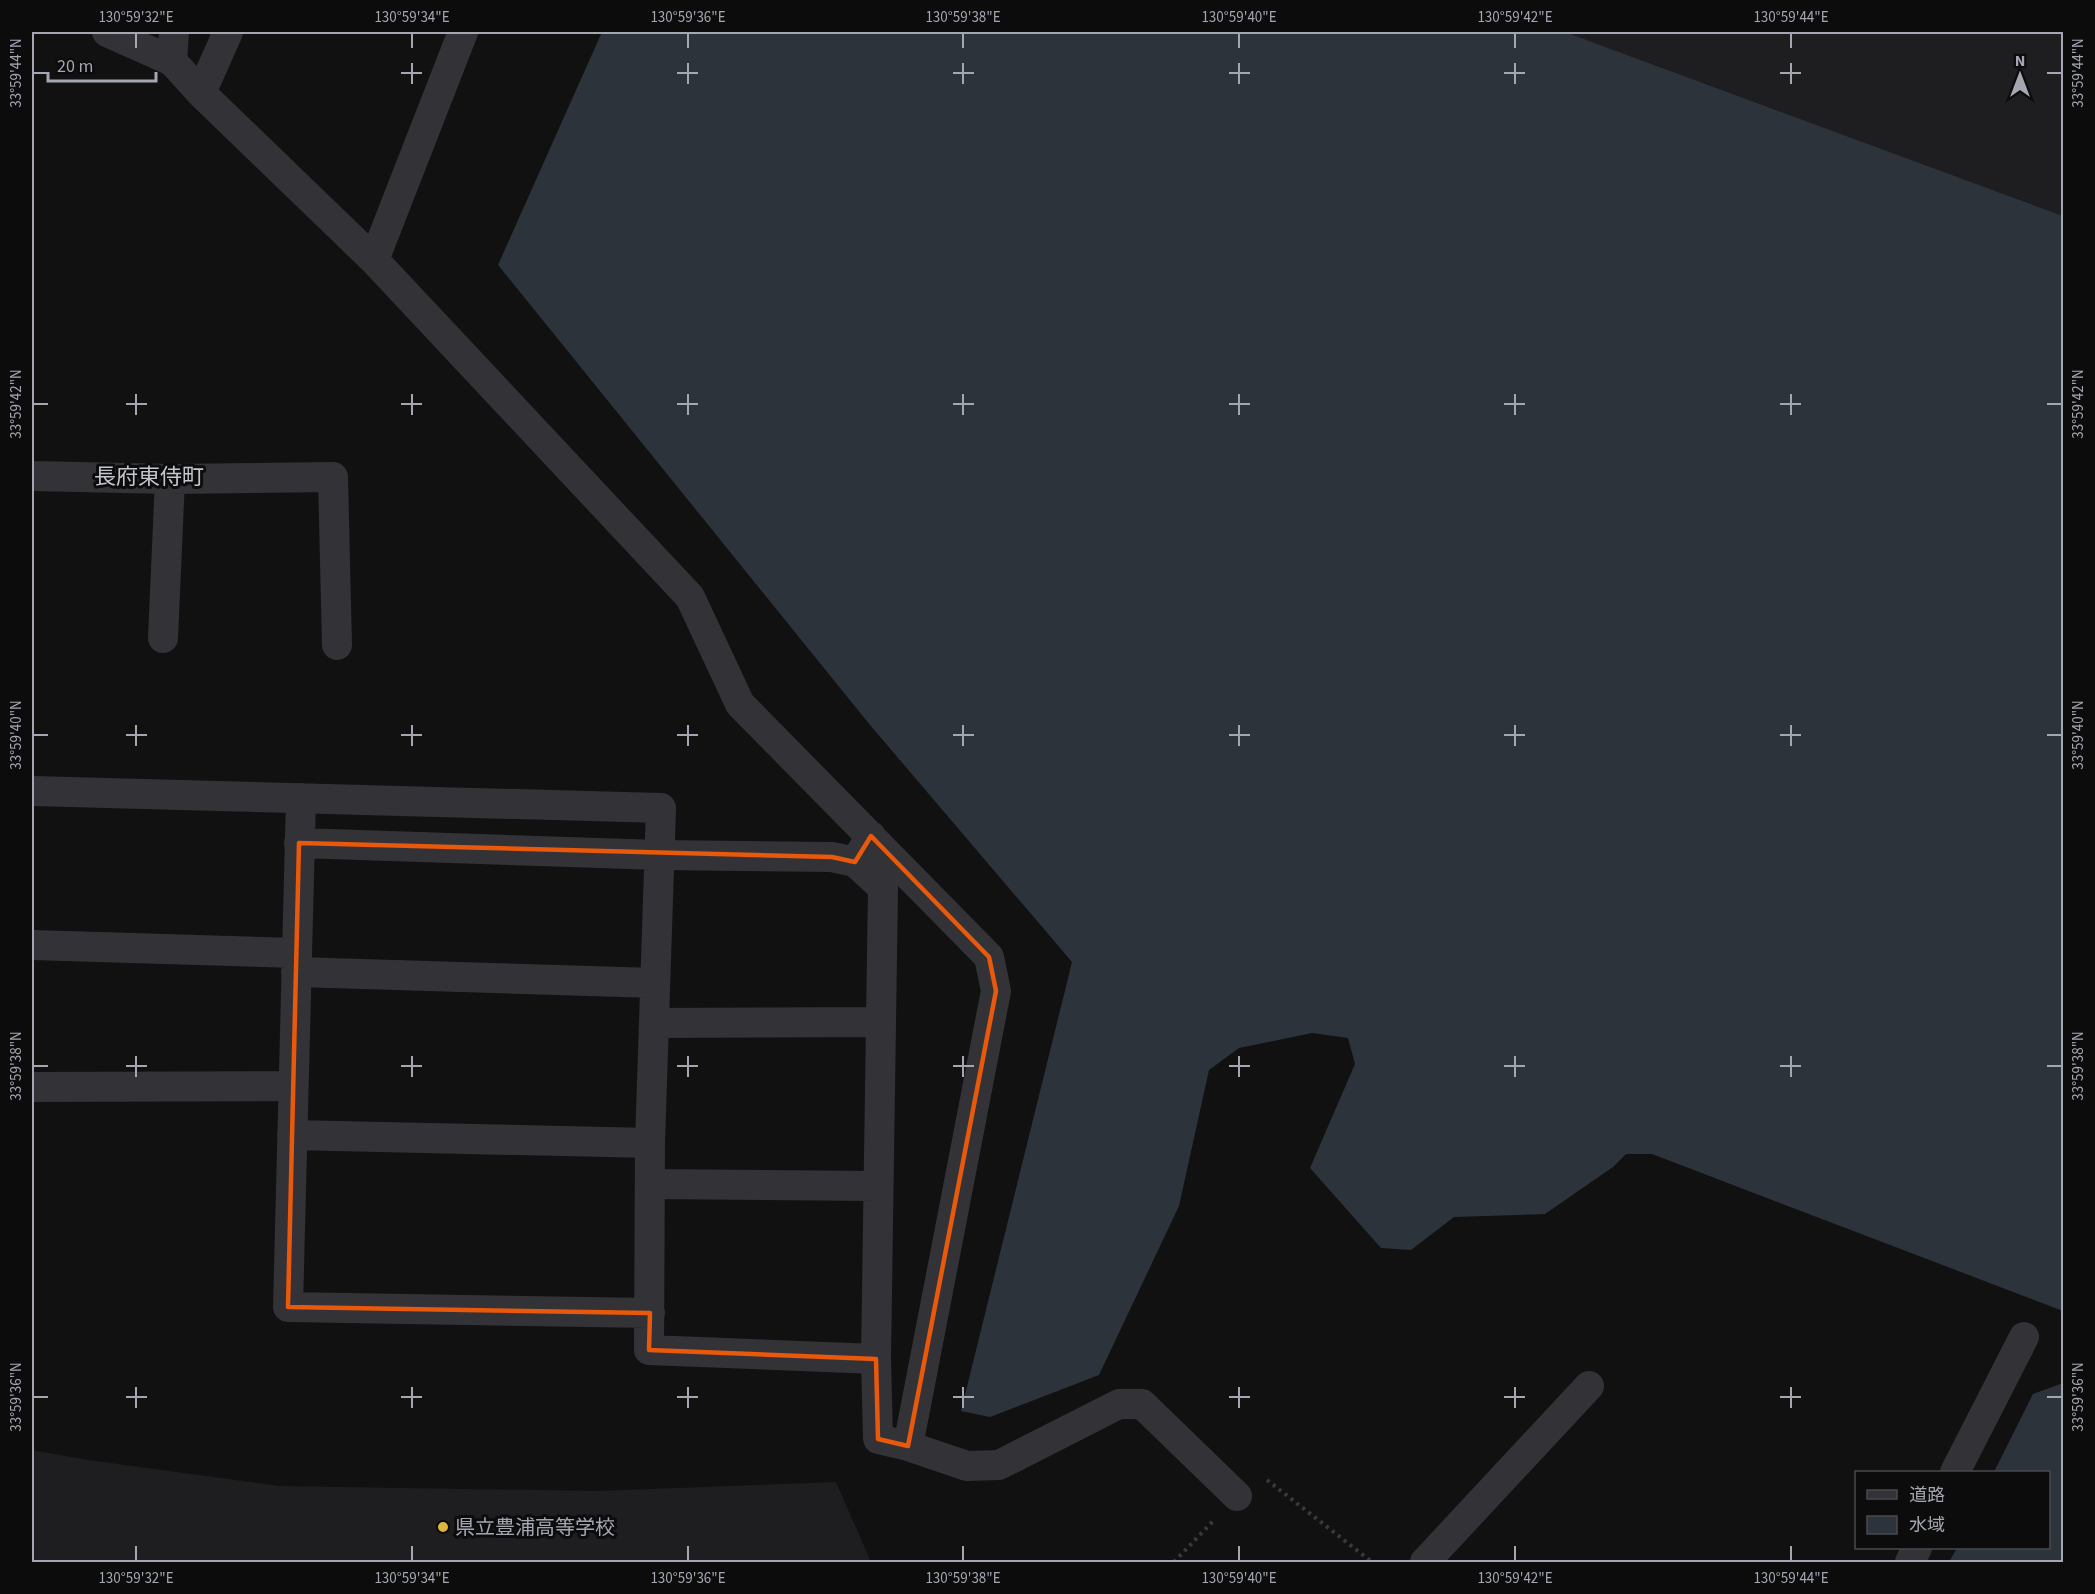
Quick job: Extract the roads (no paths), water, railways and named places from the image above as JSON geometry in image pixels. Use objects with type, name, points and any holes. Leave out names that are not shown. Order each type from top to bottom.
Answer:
[{"type":"street","points":[[107,32],[172,61],[201,93],[374,260],[690,597],[740,704],[989,957],[996,991],[908,1446]]},
{"type":"street","points":[[172,61],[174,32]]},
{"type":"street","points":[[201,93],[228,32]]},
{"type":"street","points":[[374,260],[463,32]]},
{"type":"street","points":[[32,476],[333,477],[337,645]]},
{"type":"street","points":[[163,638],[170,478]]},
{"type":"street","points":[[32,792],[661,807],[650,1143],[649,1350],[876,1359]]},
{"type":"street","points":[[301,798],[288,1308],[650,1313]]},
{"type":"street","points":[[855,862],[872,836]]},
{"type":"street","points":[[299,843],[659,855],[832,857],[855,862],[883,888],[876,1359],[878,1439],[908,1446],[967,1466],[999,1465],[1119,1404],[1142,1404],[1237,1496]]},
{"type":"street","points":[[32,945],[655,983]]},
{"type":"street","points":[[654,1023],[881,1022]]},
{"type":"street","points":[[32,1087],[292,1086]]},
{"type":"street","points":[[292,1135],[650,1143]]},
{"type":"street","points":[[650,1184],[878,1186]]},
{"type":"street","points":[[1956,1471],[2024,1337]]},
{"type":"street","points":[[1425,1563],[1589,1386]]},
{"type":"street","points":[[1910,1563],[1917,1549]]},
{"type":"water","points":[[602,32],[1565,32],[2063,216],[2063,1311],[1652,1154],[1626,1154],[1613,1167],[1545,1214],[1454,1217],[1411,1250],[1381,1248],[1310,1168],[1355,1064],[1348,1038],[1312,1033],[1239,1048],[1209,1070],[1179,1206],[1099,1375],[990,1417],[961,1411],[1072,962],[870,725],[498,265]]},
{"type":"water","points":[[2063,1383],[2063,1562],[1949,1562],[1956,1549],[2050,1549],[2050,1471],[1994,1471],[2033,1394]]},
{"type":"place","name":"県立豊浦高等学校","points":[[443,1527]]},
{"type":"district","name":"長府東侍町","points":[[149,476]]}]
